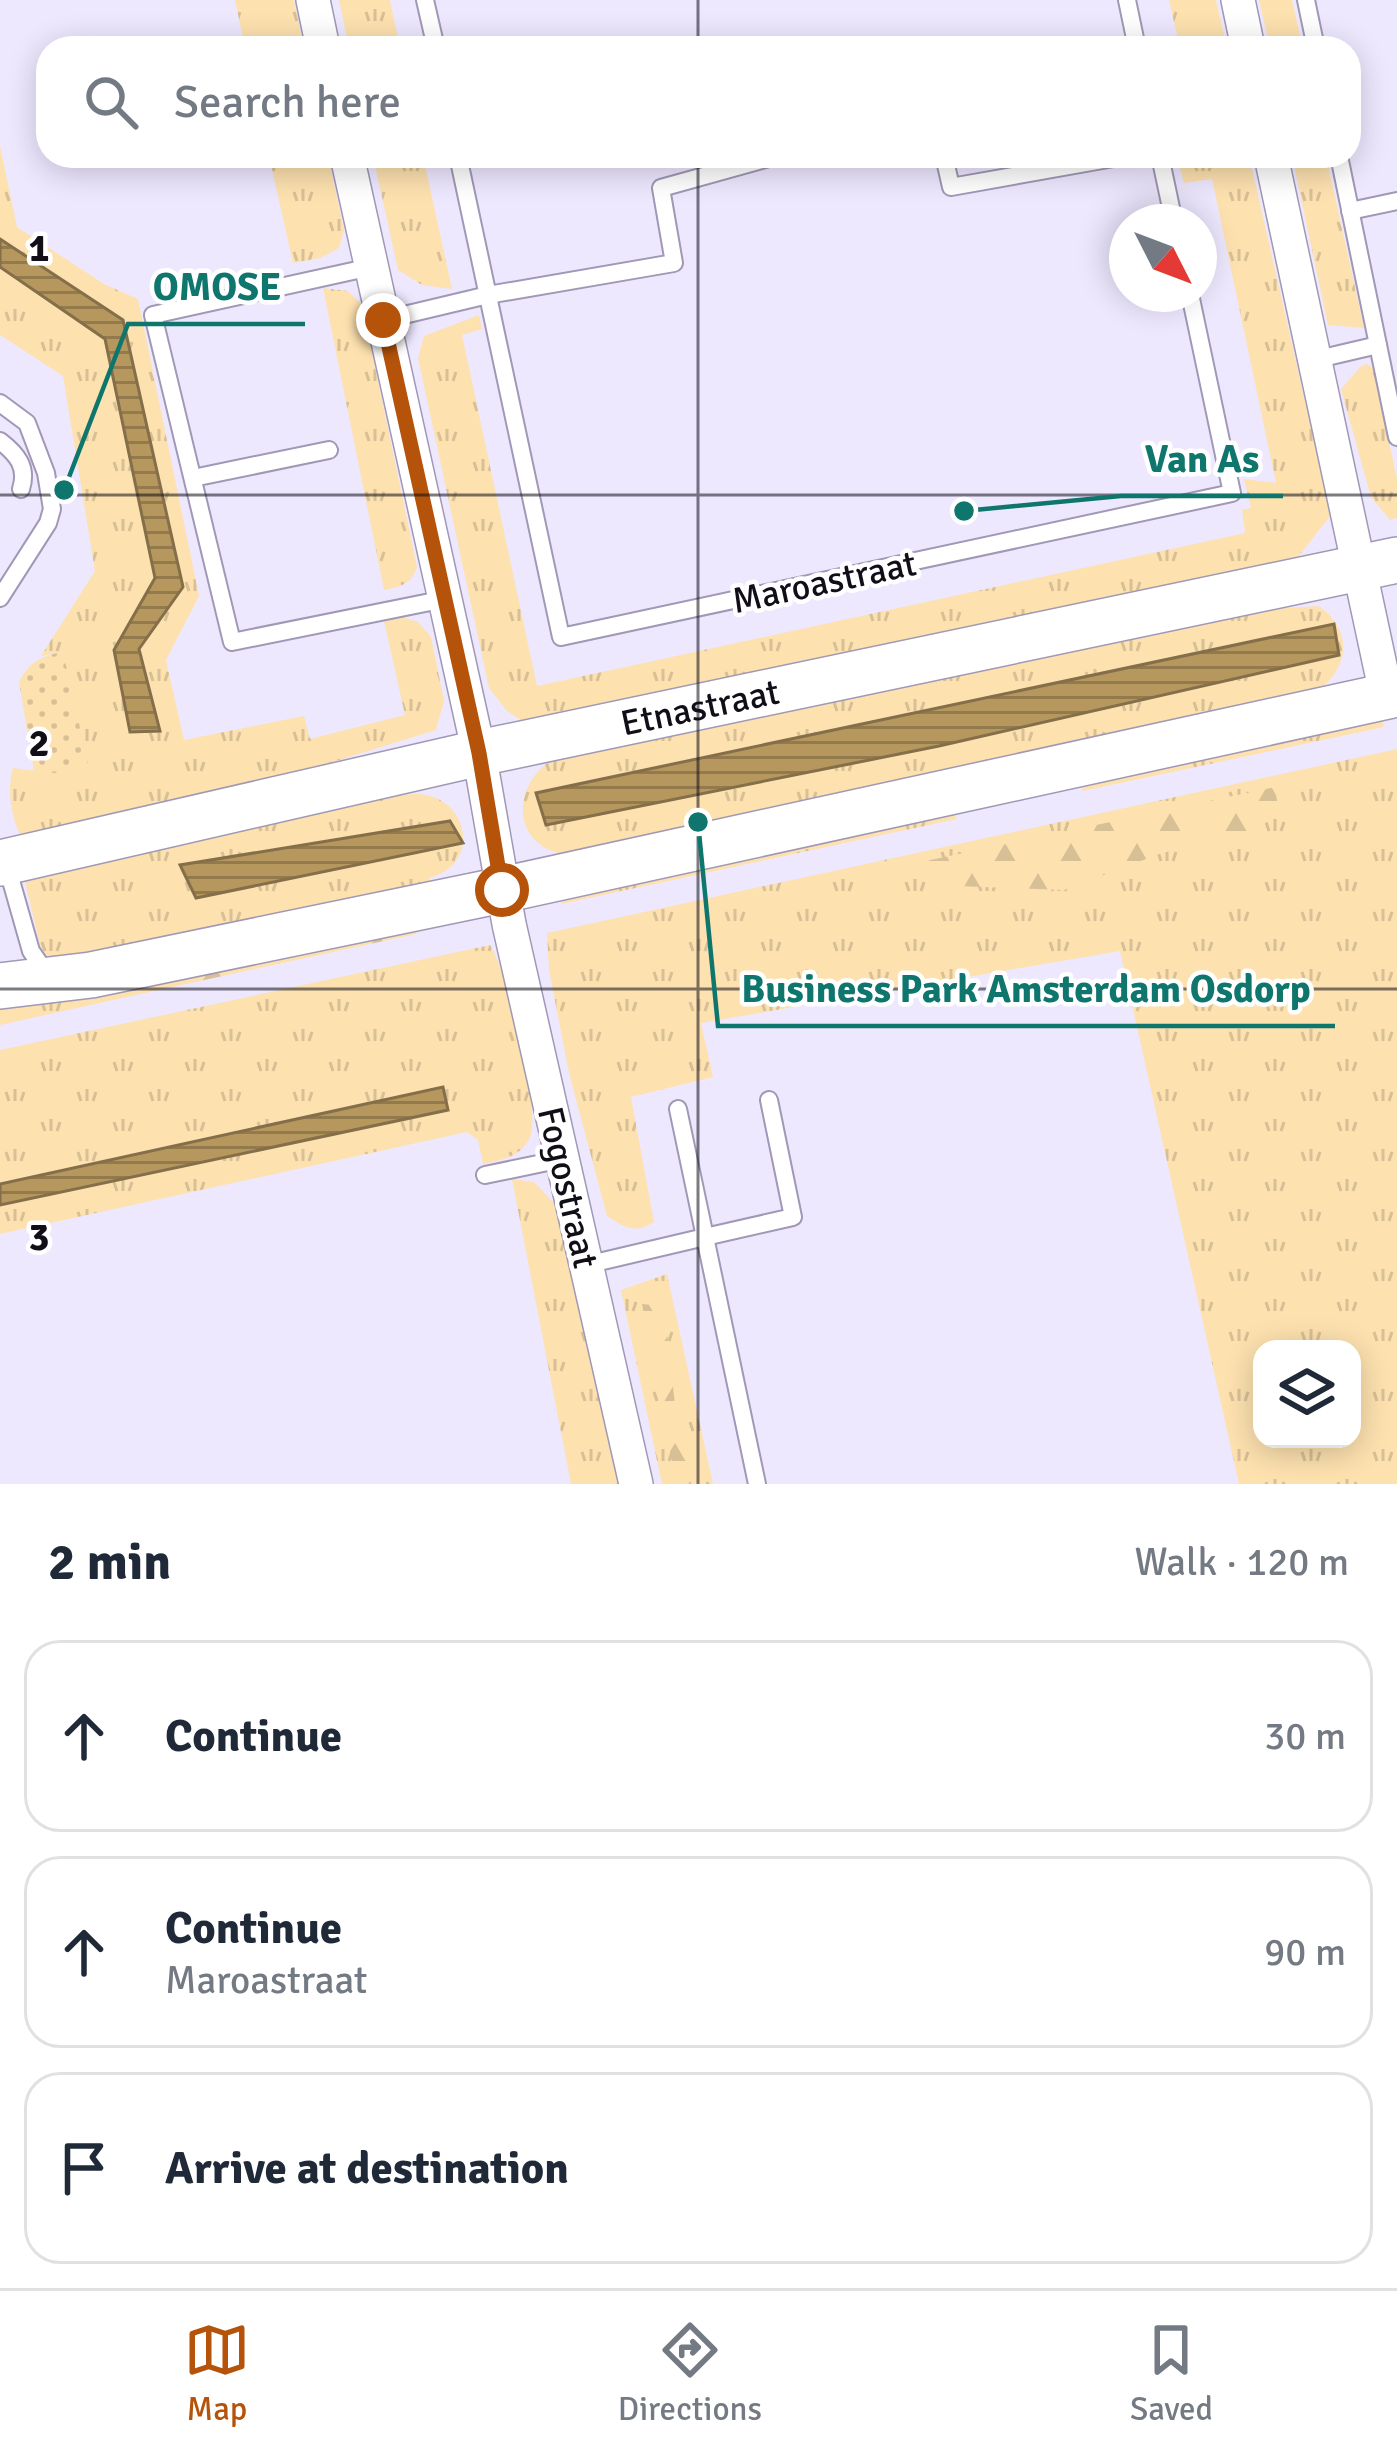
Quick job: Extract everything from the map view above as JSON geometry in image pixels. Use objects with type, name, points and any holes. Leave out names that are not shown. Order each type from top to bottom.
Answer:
[{"type":"street","points":[[313,0],[320,36]]},
{"type":"street","points":[[1238,0],[1246,36]]},
{"type":"street","points":[[350,168],[479,753]]},
{"type":"street","points":[[0,986],[56,981],[502,890],[1392,696],[1378,564],[1314,361],[1274,168]]},
{"type":"street","name":"Etnastraat","points":[[2,855],[1378,564]]},
{"type":"street","name":"Fogostraat","points":[[479,753],[502,890],[637,1484]]},
{"type":"lane","points":[[425,0],[433,36]]},
{"type":"lane","points":[[1127,0],[1134,36]]},
{"type":"lane","points":[[1306,0],[1314,36]]},
{"type":"lane","name":"Maroastraat","points":[[461,168],[561,638],[1232,493],[1194,312]]},
{"type":"lane","points":[[383,320],[488,295],[674,263],[661,188],[733,168]]},
{"type":"lane","points":[[947,168],[951,188],[1060,168]]},
{"type":"lane","points":[[1163,168],[1170,204]]},
{"type":"lane","points":[[1341,168],[1378,345],[1391,379],[1397,436]]},
{"type":"lane","points":[[1350,211],[1397,201]]},
{"type":"lane","points":[[371,267],[153,315],[232,642],[445,599]]},
{"type":"lane","points":[[1314,361],[1378,345]]},
{"type":"lane","points":[[0,403],[27,423],[46,473],[52,509],[48,523],[0,598]]},
{"type":"lane","points":[[0,441],[20,463],[21,489]]},
{"type":"lane","points":[[193,478],[328,450]]},
{"type":"lane","name":"Etnastraat","points":[[2,855],[31,951],[56,981]]},
{"type":"lane","points":[[586,1265],[794,1217],[769,1100]]},
{"type":"lane","points":[[678,1109],[757,1484]]},
{"type":"lane","points":[[485,1175],[562,1159]]},
{"type":"shaded area","points":[[0,0],[1397,0],[1397,1484],[0,1484]]},
{"type":"shaded area","points":[[0,239],[123,320],[183,587],[139,649],[160,731],[130,732],[114,650],[155,578],[105,339],[0,267]]},
{"type":"shaded area","points":[[1334,624],[1339,655],[939,746],[546,825],[536,793]]},
{"type":"shaded area","points":[[450,821],[463,843],[196,898],[180,865]]},
{"type":"shaded area","points":[[443,1087],[448,1110],[0,1205],[0,1184]]},
{"type":"green space","points":[[235,0],[294,0],[302,36],[242,36]]},
{"type":"green space","points":[[339,0],[390,0],[398,36],[346,36]]},
{"type":"green space","points":[[1169,0],[1216,0],[1224,36],[1177,36]]},
{"type":"green space","points":[[1259,0],[1292,0],[1300,36],[1267,36]]},
{"type":"green space","points":[[0,146],[17,227],[104,284],[138,299],[199,596],[166,660],[184,740],[304,716],[310,739],[405,715],[384,621],[402,617],[418,622],[431,637],[444,701],[436,730],[162,815],[25,844],[12,807],[13,768],[55,773],[63,652],[41,656],[95,571],[63,376],[0,335],[0,267],[105,339],[155,578],[114,650],[160,730],[139,649],[183,587],[123,320],[0,239]]},
{"type":"green space","points":[[272,168],[331,168],[344,230],[339,248],[320,258],[293,263]]},
{"type":"green space","points":[[376,168],[426,168],[452,289],[422,285],[398,270]]},
{"type":"green space","points":[[1180,168],[1252,169],[1331,515],[1287,571],[541,733],[507,711],[489,688],[418,358],[424,336],[479,315],[482,329],[462,335],[537,686],[1245,533],[1242,510],[1251,508],[1244,479],[1276,483],[1212,179],[1184,183]]},
{"type":"green space","points":[[1295,168],[1329,168],[1364,328],[1328,325]]},
{"type":"green space","points":[[323,288],[348,291],[362,305],[417,567],[408,581],[390,589],[384,590]]},
{"type":"green space","points":[[1367,364],[1373,368],[1397,479],[1397,518],[1390,520],[1371,497],[1341,389]]},
{"type":"green space","points":[[1286,594],[1287,608],[1319,606],[1337,624],[1342,656],[1324,686],[563,854],[535,840],[523,816],[527,788],[547,763],[546,755]]},
{"type":"green space","points":[[63,652],[88,764],[55,773],[34,771],[19,682],[36,661]]},
{"type":"green space","points":[[1380,711],[1384,727],[1083,791],[1080,776]]},
{"type":"green space","points":[[1397,749],[1397,1484],[1239,1484],[1120,951],[701,1023],[713,1077],[631,1097],[654,1222],[636,1229],[607,1216],[569,1073],[549,970],[547,933]]},
{"type":"green space","points":[[403,786],[405,795],[426,795],[443,802],[462,827],[458,857],[447,870],[429,878],[432,894],[65,968],[47,958],[40,945],[23,873]]},
{"type":"green space","points":[[1275,787],[1279,816],[1244,834],[1162,853],[1064,890],[957,886],[907,865]]},
{"type":"green space","points":[[954,814],[957,819],[561,904],[567,895],[859,823]]},
{"type":"green space","points":[[422,927],[416,934],[122,998],[120,983]]},
{"type":"green space","points":[[490,945],[514,1010],[531,1099],[530,1137],[516,1153],[483,1164],[478,1140],[467,1132],[0,1234],[0,1205],[447,1109],[442,1087],[0,1184],[0,1050]]},
{"type":"green space","points":[[120,983],[122,998],[0,1025],[0,997]]},
{"type":"green space","points":[[512,1179],[534,1182],[556,1205],[618,1484],[571,1484]]},
{"type":"green space","points":[[667,1274],[713,1484],[662,1484],[621,1290]]},
{"type":"green space","points":[[642,1304],[664,1306],[675,1405],[700,1464],[701,1484],[691,1484],[693,1471],[672,1462]]},
{"type":"place","name":"OMOSE","points":[[64,490]]},
{"type":"place","name":"Van As","points":[[964,511]]},
{"type":"place","name":"Business Park Amsterdam Osdorp","points":[[698,822]]},
{"type":"route","points":[[383,320],[479,753],[502,890]]}]
